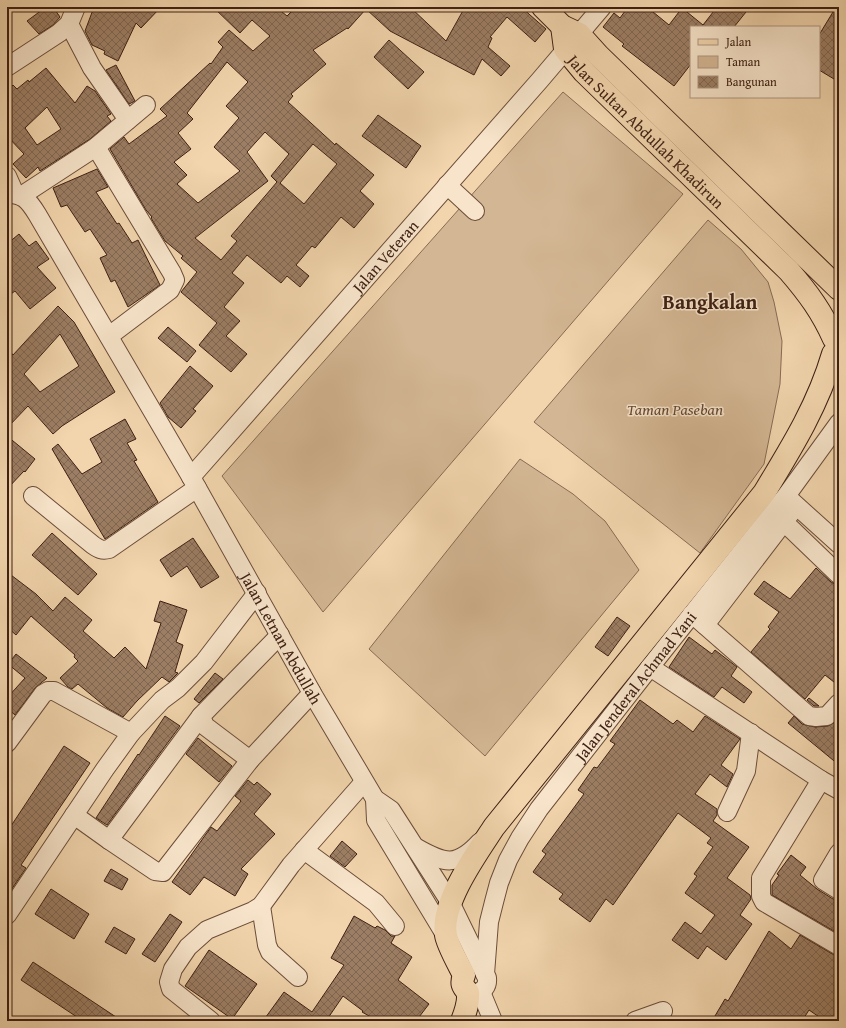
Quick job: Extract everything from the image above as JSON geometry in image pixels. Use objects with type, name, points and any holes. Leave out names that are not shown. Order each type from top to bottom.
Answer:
[{"type":"main road","points":[[543,7],[569,37]]},
{"type":"main road","name":"Jalan Sultan Abdullah Khadirun","points":[[569,37],[609,66],[839,289]]},
{"type":"main road","name":"Jalan Sultan Abdullah Khadirun","points":[[569,37],[584,72],[789,271],[807,291],[818,308],[836,347]]},
{"type":"main road","points":[[718,202],[733,186]]},
{"type":"main road","name":"Jalan Jenderal Achmad Yani","points":[[446,936],[446,919],[450,902],[473,859],[494,827],[764,493],[788,454],[818,396],[826,379],[836,347]]},
{"type":"main road","points":[[446,936],[471,986],[468,1006],[462,1021]]},
{"type":"street","points":[[7,67],[41,45],[69,24],[76,7]]},
{"type":"street","name":"Jalan Veteran","points":[[33,496],[98,549],[104,550],[109,549],[194,482],[447,185],[569,37],[602,7]]},
{"type":"street","points":[[69,24],[92,68],[128,120]]},
{"type":"street","points":[[7,176],[14,195],[96,147],[146,105]]},
{"type":"street","points":[[96,147],[172,272],[174,280],[170,290],[109,336]]},
{"type":"street","points":[[447,185],[475,211]]},
{"type":"street","name":"Jalan Letnan Abdullah","points":[[14,195],[30,203],[38,214],[194,482],[312,693],[364,782],[375,799],[391,810],[416,848],[450,902],[485,974]]},
{"type":"street","name":"Jalan Jenderal Achmad Yani","points":[[485,974],[489,922],[499,883],[508,860],[520,838],[539,809],[650,667],[699,619],[791,501],[839,423]]},
{"type":"street","points":[[818,555],[836,542],[791,501],[784,522],[699,619],[809,716],[827,716],[839,703]]},
{"type":"street","points":[[784,522],[838,574]]},
{"type":"street","points":[[7,915],[131,733],[162,700],[178,688],[204,662],[257,594]]},
{"type":"street","points":[[109,840],[201,716],[280,635]]},
{"type":"street","points":[[650,667],[821,780],[839,790]]},
{"type":"street","points":[[7,743],[42,694],[51,690],[131,733]]},
{"type":"street","points":[[74,815],[156,871],[162,872],[250,760],[312,693]]},
{"type":"street","points":[[201,716],[205,726],[250,760]]},
{"type":"street","points":[[727,812],[746,771],[751,733]]},
{"type":"street","points":[[821,780],[761,878],[761,896],[764,902],[839,946]]},
{"type":"street","points":[[211,1021],[171,989],[169,982],[174,969],[188,947],[207,930],[253,911],[261,906],[291,865],[364,782]]},
{"type":"street","points":[[375,799],[376,820],[446,936]]},
{"type":"street","points":[[416,848],[435,858],[453,860],[464,856],[474,848],[494,827]]},
{"type":"street","points":[[304,850],[376,903],[395,926]]},
{"type":"street","points":[[839,853],[823,880],[839,890]]},
{"type":"street","points":[[261,906],[267,945],[270,952],[298,977]]},
{"type":"street","points":[[485,974],[476,968],[469,970],[471,986],[493,1021]]},
{"type":"street","points":[[635,1021],[663,1011]]},
{"type":"green space","points":[[563,92],[683,194],[323,612],[222,476]]},
{"type":"green space","name":"Taman Paseban","points":[[708,220],[741,249],[768,282],[774,302],[782,341],[780,384],[764,464],[700,553],[534,422]]},
{"type":"green space","points":[[520,459],[573,494],[605,521],[639,570],[485,756],[369,649]]},
{"type":"building","points":[[46,7],[53,7],[60,17],[53,25],[39,34],[27,21]]},
{"type":"building","points":[[94,7],[114,7],[126,12],[131,7],[161,7],[141,28],[136,23],[118,61],[104,54],[105,51],[92,45],[85,31]]},
{"type":"building","points":[[213,7],[276,7],[287,16],[296,7],[410,7],[446,41],[465,7],[521,7],[546,29],[535,42],[507,17],[490,37],[492,38],[488,47],[510,66],[501,76],[482,59],[474,75],[390,31],[366,9],[348,29],[347,28],[313,50],[326,64],[291,94],[293,96],[288,102],[335,145],[336,143],[374,175],[360,191],[374,204],[354,228],[341,217],[315,248],[312,246],[296,265],[309,276],[300,287],[287,276],[281,283],[247,255],[232,273],[244,283],[224,307],[240,321],[226,336],[247,354],[231,372],[199,345],[217,323],[181,292],[197,272],[181,258],[183,256],[165,241],[110,149],[124,137],[129,144],[167,116],[160,109],[210,63],[211,64],[223,47],[218,42],[229,30],[253,51],[270,36],[252,20],[240,33]],"holes":[[[227,62],[248,82],[226,106],[239,118],[214,147],[240,171],[198,203],[177,184],[187,175],[174,162],[191,149],[178,133],[193,119],[187,113]],[[265,132],[289,154],[271,176],[277,182],[231,236],[237,241],[221,260],[195,238],[268,181],[247,152]],[[313,144],[337,164],[304,204],[280,183]]]},
{"type":"building","points":[[628,7],[647,7],[669,25],[682,8],[703,25],[717,7],[750,7],[735,26],[690,26],[690,65],[674,86],[622,46],[624,44],[603,27],[614,13],[620,18]]},
{"type":"building","points":[[836,7],[839,7],[839,82],[820,71],[820,33]]},
{"type":"building","points":[[389,40],[424,72],[408,89],[374,57]]},
{"type":"building","points":[[116,65],[135,101],[129,104],[106,70]]},
{"type":"building","points":[[46,68],[75,103],[87,86],[95,91],[111,114],[107,116],[111,121],[90,139],[40,171],[38,167],[26,178],[13,164],[24,154],[7,136],[7,91],[13,85],[17,89],[28,80],[29,82]],"holes":[[[47,107],[61,129],[37,145],[25,128]]]},
{"type":"building","points":[[378,115],[421,146],[406,168],[362,136]]},
{"type":"building","points":[[97,169],[108,187],[96,192],[117,224],[119,223],[132,243],[138,240],[160,285],[128,307],[115,280],[111,282],[100,258],[107,255],[90,229],[85,232],[67,205],[61,207],[53,188]]},
{"type":"building","points":[[19,234],[29,246],[36,241],[49,259],[37,267],[56,288],[30,309],[15,291],[7,297],[7,244]]},
{"type":"building","points":[[58,306],[74,322],[115,392],[62,426],[53,434],[28,406],[7,428],[7,348],[13,355]],"holes":[[[60,334],[79,366],[40,392],[24,374]]]},
{"type":"building","points":[[168,327],[196,351],[187,362],[158,338]]},
{"type":"building","points":[[190,366],[213,386],[193,409],[196,411],[181,428],[168,417],[160,403]]},
{"type":"building","points":[[125,419],[136,439],[127,443],[137,460],[134,461],[158,502],[105,539],[52,449],[58,444],[82,474],[102,462],[90,439]]},
{"type":"building","points":[[7,436],[35,459],[25,472],[24,471],[7,489]]},
{"type":"building","points":[[52,533],[97,574],[78,595],[32,555]]},
{"type":"building","points":[[193,538],[219,577],[201,588],[187,566],[171,577],[160,560]]},
{"type":"building","points":[[816,568],[831,582],[839,586],[839,686],[825,675],[805,699],[751,652],[770,629],[768,627],[779,612],[754,594],[764,581],[790,599]]},
{"type":"building","points":[[7,572],[36,594],[53,611],[65,597],[92,620],[83,631],[114,658],[125,647],[146,669],[161,623],[154,621],[160,601],[187,610],[176,642],[183,645],[175,672],[178,673],[169,682],[162,677],[123,717],[107,708],[78,684],[72,689],[68,687],[60,678],[78,661],[74,657],[75,655],[31,616],[16,635],[7,627]]},
{"type":"building","points":[[617,617],[630,626],[608,656],[595,647]]},
{"type":"building","points":[[689,637],[712,654],[715,650],[737,667],[731,676],[752,692],[744,703],[722,687],[714,697],[669,667]]},
{"type":"building","points":[[16,654],[47,678],[35,688],[15,715],[7,708],[7,698],[25,678],[8,664]]},
{"type":"building","points":[[215,673],[223,679],[199,703],[194,699]]},
{"type":"building","points":[[809,698],[819,706],[814,706],[807,700]]},
{"type":"building","points":[[640,700],[673,724],[677,720],[693,732],[705,716],[740,739],[721,765],[733,774],[727,787],[710,774],[695,794],[717,809],[717,815],[713,821],[749,847],[727,878],[750,895],[751,899],[740,915],[752,924],[726,960],[707,946],[698,959],[672,940],[685,922],[701,934],[715,915],[685,893],[697,876],[694,874],[713,847],[707,843],[711,838],[678,813],[613,905],[606,899],[590,922],[559,899],[563,894],[533,872],[546,854],[542,851],[584,794],[578,790],[594,767],[597,768],[615,744],[610,741]]},
{"type":"building","points":[[165,716],[180,726],[107,825],[96,818]]},
{"type":"building","points":[[794,716],[802,724],[815,727],[828,726],[837,721],[839,723],[839,765],[788,723]]},
{"type":"building","points":[[198,738],[232,766],[219,782],[186,754]]},
{"type":"building","points":[[64,746],[90,763],[21,865],[26,868],[7,896],[7,832]]},
{"type":"building","points":[[248,780],[254,785],[257,782],[271,794],[254,814],[275,834],[241,869],[248,874],[235,896],[204,877],[190,895],[172,882],[211,827],[217,831],[241,801],[235,796]]},
{"type":"building","points":[[342,841],[357,854],[345,867],[330,856]]},
{"type":"building","points":[[791,855],[806,867],[800,875],[817,889],[833,899],[839,900],[839,934],[772,895],[772,885],[779,875],[777,874]]},
{"type":"building","points":[[111,869],[128,879],[122,890],[104,881]]},
{"type":"building","points":[[51,889],[89,914],[74,939],[35,914]]},
{"type":"building","points":[[170,914],[182,922],[155,962],[142,954]]},
{"type":"building","points":[[354,916],[375,928],[377,926],[385,930],[391,936],[395,936],[391,943],[412,957],[398,980],[429,1004],[416,1021],[378,1021],[362,1012],[363,1011],[343,996],[326,1021],[263,1021],[284,992],[312,1012],[344,965],[331,958]]},
{"type":"building","points":[[114,927],[135,939],[126,954],[105,942]]},
{"type":"building","points":[[769,931],[791,949],[800,935],[834,955],[839,956],[839,1021],[825,1021],[809,1010],[802,1021],[712,1021],[725,999],[728,1001]]},
{"type":"building","points":[[209,950],[257,984],[232,1019],[185,986]]},
{"type":"building","points":[[33,962],[122,1021],[83,1021],[21,980]]},
{"type":"district","name":"Bangkalan","points":[[710,302]]}]
